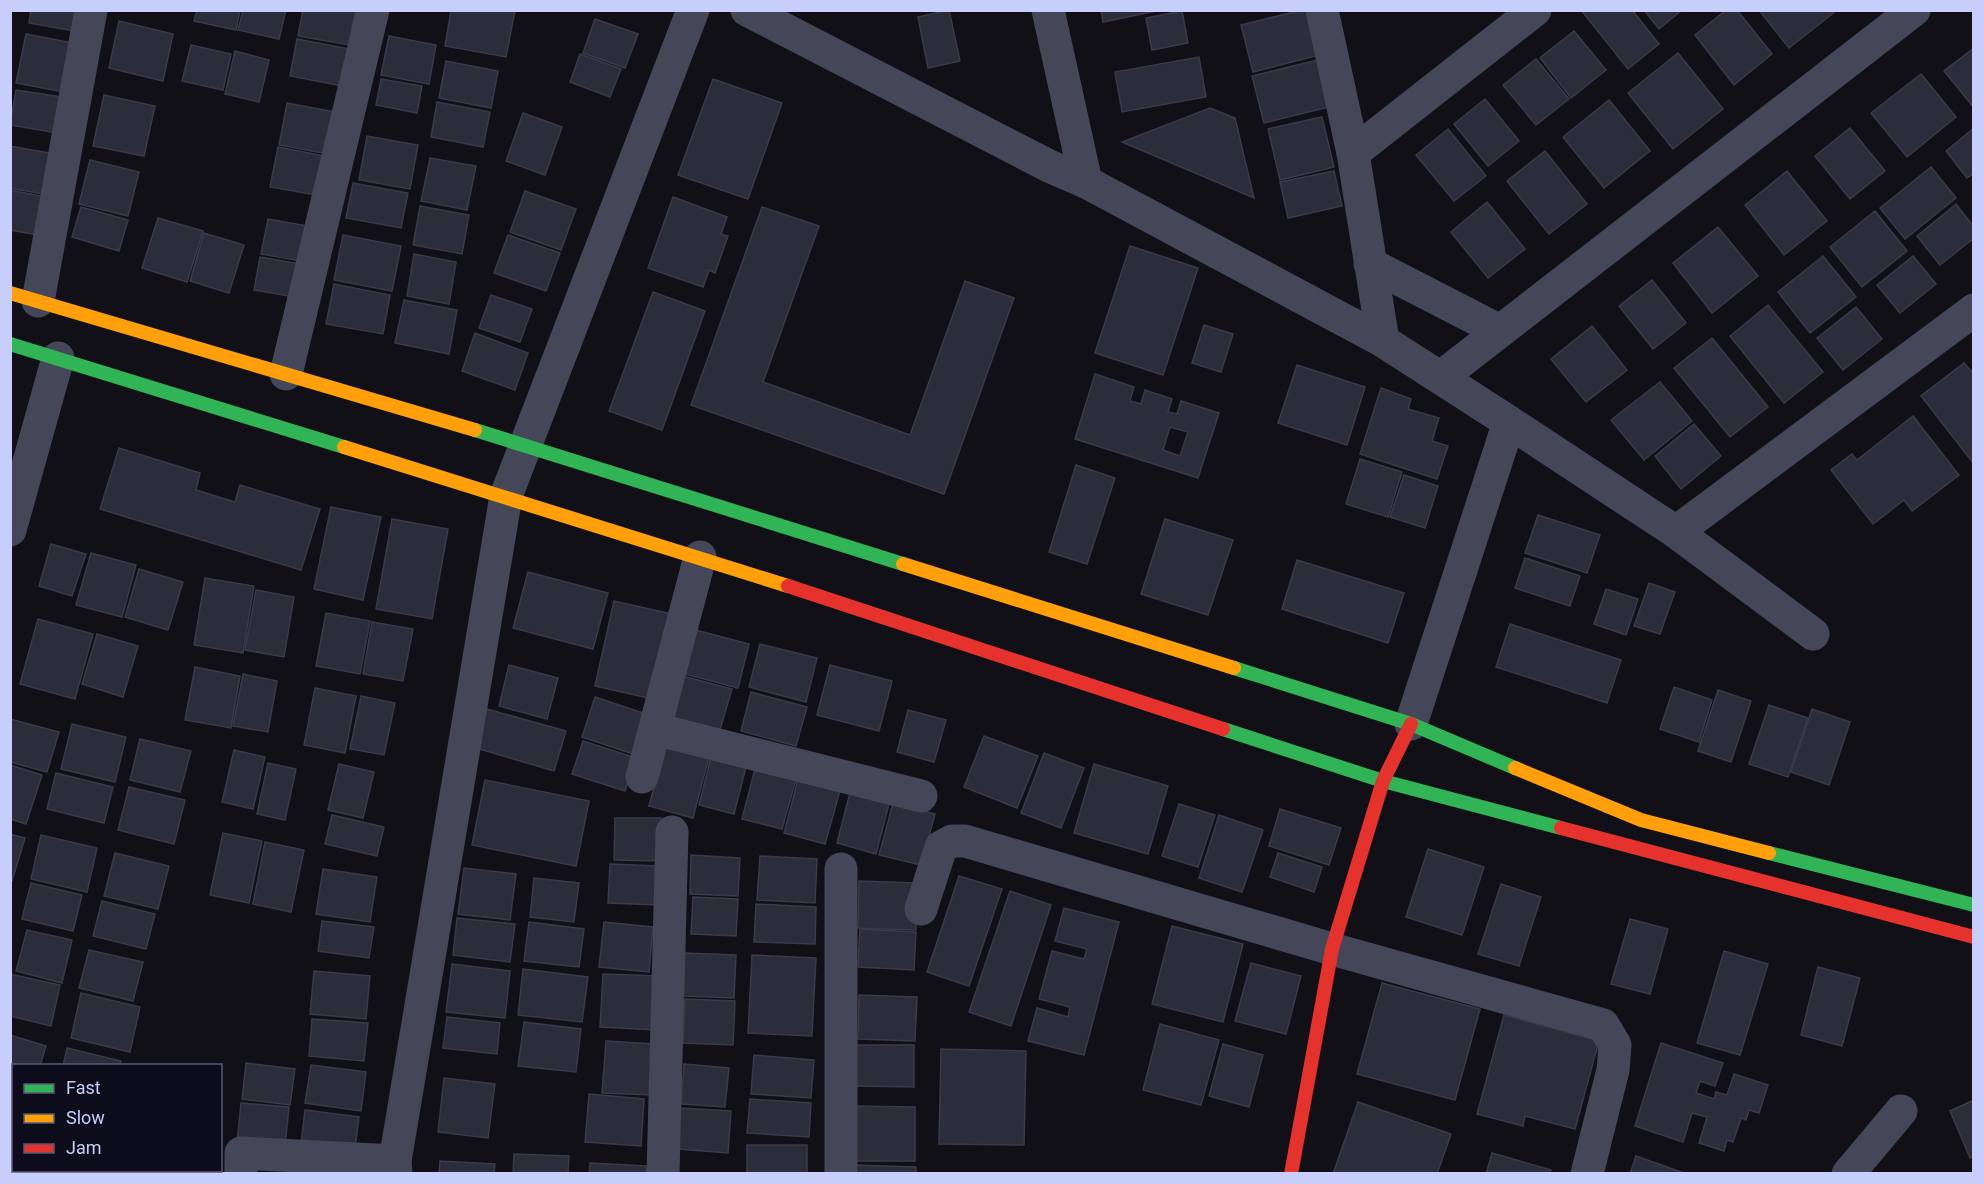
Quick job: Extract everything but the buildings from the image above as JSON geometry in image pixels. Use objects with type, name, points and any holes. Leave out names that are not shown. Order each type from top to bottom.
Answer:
[{"type":"street","points":[[91,10],[24,297],[525,445],[1411,724],[1641,820],[1974,905]]},
{"type":"street","points":[[286,374],[373,10]]},
{"type":"street","points":[[242,1173],[241,1153],[396,1167],[506,496],[693,10]]},
{"type":"street","points":[[747,10],[1049,166],[1086,182],[1383,341],[1676,532],[1813,634]]},
{"type":"street","points":[[1048,10],[1086,182]]},
{"type":"street","points":[[1322,10],[1353,153],[1383,341]]},
{"type":"street","points":[[1353,153],[1535,10]]},
{"type":"street","points":[[1441,377],[1914,10]]},
{"type":"street","points":[[1370,264],[1500,331]]},
{"type":"street","points":[[1676,532],[1974,310]]},
{"type":"street","points":[[10,344],[700,557],[1383,781],[1974,937]]},
{"type":"street","points":[[10,530],[58,358]]},
{"type":"street","points":[[1291,1173],[1332,949],[1383,781],[1411,724],[1509,422]]},
{"type":"street","points":[[642,777],[700,557]]},
{"type":"street","points":[[655,729],[921,796]]},
{"type":"street","points":[[663,1173],[672,832]]},
{"type":"street","points":[[921,909],[941,848],[952,841],[965,841],[1332,949],[1603,1025],[1615,1046],[1613,1070],[1587,1173]]},
{"type":"street","points":[[841,869],[841,1173]]},
{"type":"street","points":[[1848,1173],[1901,1111]]},
{"type":"traffic: fast","points":[[10,344],[344,447]]},
{"type":"traffic: fast","points":[[475,430],[903,564]]},
{"type":"traffic: fast","points":[[1234,668],[1411,724],[1515,768]]},
{"type":"traffic: fast","points":[[1223,729],[1383,781],[1561,828]]},
{"type":"traffic: fast","points":[[1769,853],[1974,905]]},
{"type":"traffic: slow","points":[[10,293],[475,430]]},
{"type":"traffic: slow","points":[[344,447],[788,586]]},
{"type":"traffic: slow","points":[[903,564],[1234,668]]},
{"type":"traffic: slow","points":[[1515,768],[1641,820],[1769,853]]},
{"type":"traffic: jam","points":[[788,586],[1223,729]]},
{"type":"traffic: jam","points":[[1291,1174],[1332,949],[1383,781],[1411,724]]},
{"type":"traffic: jam","points":[[1561,828],[1974,937]]}]
